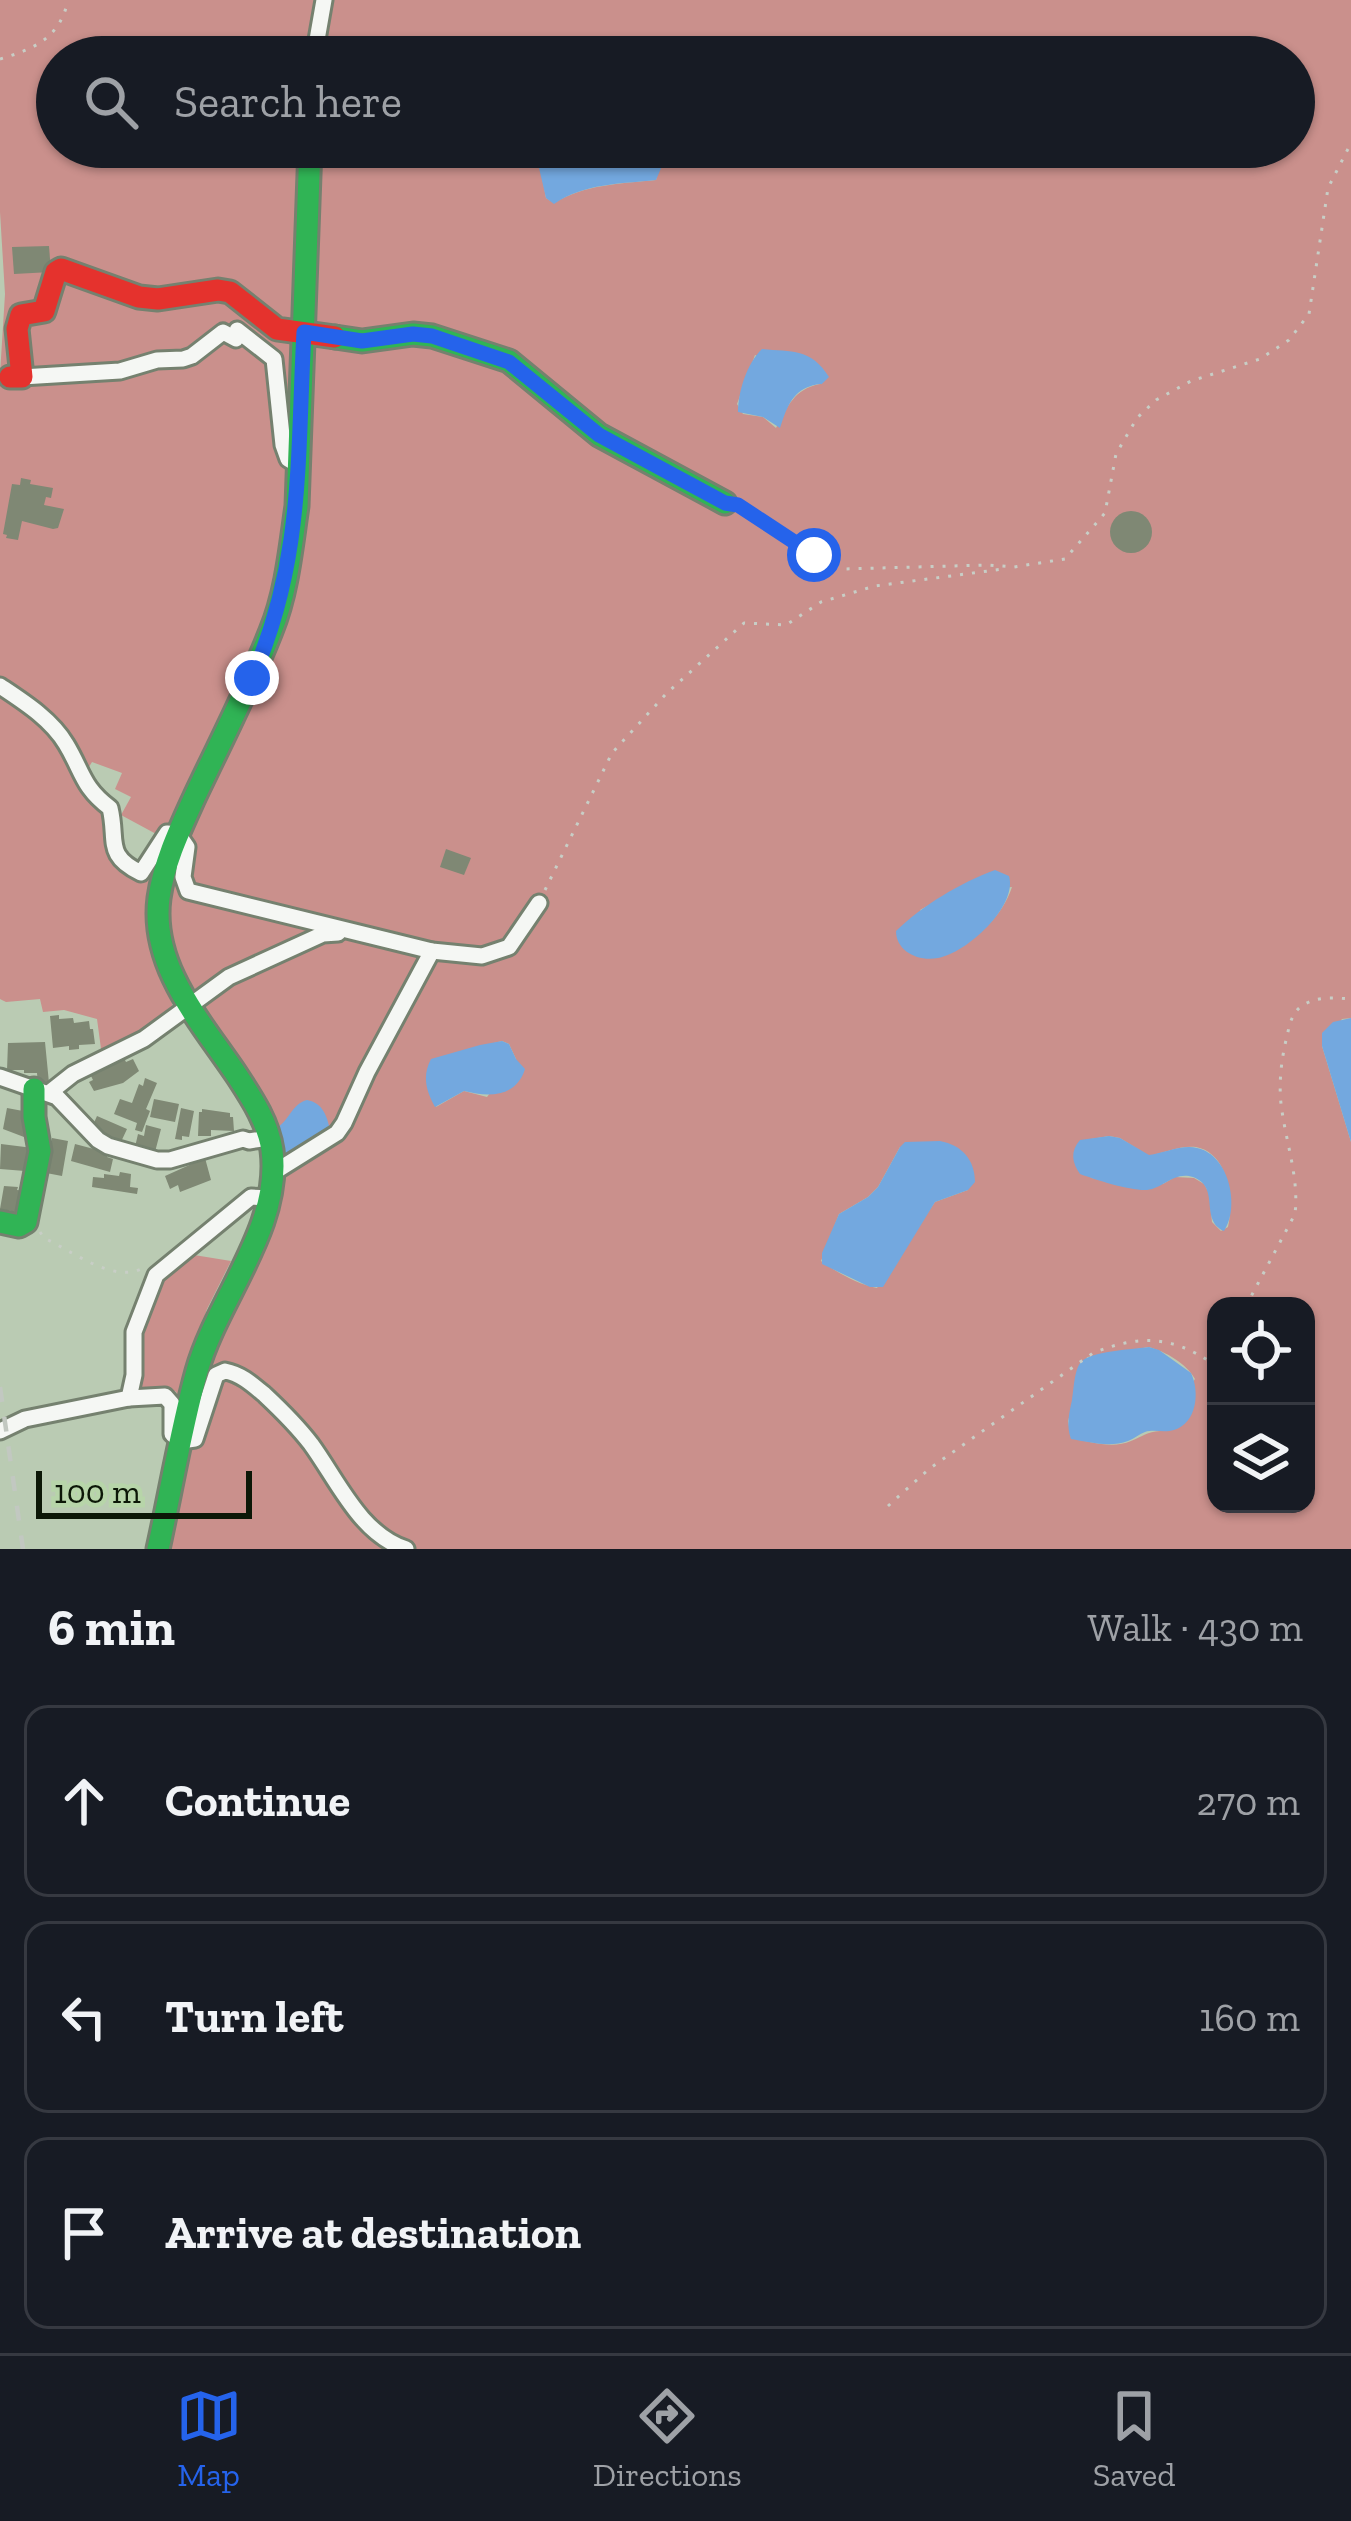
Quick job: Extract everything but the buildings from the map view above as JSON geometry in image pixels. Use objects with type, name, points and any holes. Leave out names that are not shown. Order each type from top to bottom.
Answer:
[{"type":"street","points":[[318,36],[324,0]]},
{"type":"street","points":[[158,1549],[190,1395],[224,1298],[265,1220],[274,1173],[269,1138],[255,1103],[166,964],[158,921],[160,888],[178,834],[273,627],[291,550],[297,506],[309,168]]},
{"type":"street","points":[[298,465],[288,459],[284,445],[274,359],[237,330],[236,339],[223,332],[183,359],[157,360],[120,371],[16,377],[20,315],[44,311],[61,269],[139,298],[230,292],[277,329],[362,341],[432,336],[509,362],[599,435],[725,503]]},
{"type":"street","points":[[0,686],[55,729],[87,788],[110,808],[113,845],[121,862],[140,874],[167,832],[178,834],[188,847],[183,877],[188,891],[432,951],[482,956],[509,947],[538,903]]},
{"type":"street","points":[[0,1222],[20,1226],[27,1217],[40,1151],[34,1117],[42,1091],[144,1040],[250,966],[322,934],[356,932]]},
{"type":"street","points":[[274,1173],[337,1133],[432,951]]},
{"type":"street","points":[[0,1077],[42,1091],[108,1146],[157,1160],[235,1140],[269,1138]]},
{"type":"street","points":[[129,1398],[134,1331],[156,1275],[250,1197],[271,1198]]},
{"type":"street","points":[[0,1431],[25,1419],[160,1394],[169,1399],[172,1434],[181,1441],[195,1439],[216,1375],[238,1374],[308,1439],[379,1535],[406,1549]]},
{"type":"path","points":[[49,36],[60,24],[68,0]]},
{"type":"path","points":[[0,59],[36,46]]},
{"type":"path","points":[[538,903],[613,754],[666,694],[744,623],[786,625],[821,602],[875,586],[1065,559],[1105,513],[1116,454],[1137,418],[1156,400],[1191,381],[1259,359],[1289,340],[1310,314],[1328,188],[1351,143]]},
{"type":"path","points":[[725,503],[738,505],[844,569],[1014,567]]},
{"type":"path","points":[[1251,1297],[1295,1214],[1294,1168],[1281,1108],[1281,1069],[1292,1017],[1303,1005],[1326,998],[1351,999]]},
{"type":"path","points":[[27,1217],[44,1238],[110,1273],[133,1274],[158,1261],[168,1265]]},
{"type":"path","points":[[888,1506],[929,1469],[1093,1353],[1148,1339],[1180,1346],[1207,1360]]},
{"type":"shaded area","points":[[0,0],[315,0],[309,36],[36,36],[36,168],[301,168],[285,534],[264,624],[175,824],[158,835],[121,815],[131,797],[115,789],[122,773],[92,762],[84,775],[69,743],[0,683],[0,374],[5,294],[0,212]]},
{"type":"shaded area","points":[[334,0],[1351,0],[1351,1018],[1342,1019],[1322,1046],[1351,1142],[1351,1549],[168,1549],[199,1393],[233,1302],[274,1224],[280,1200],[283,1160],[181,973],[171,948],[168,905],[173,874],[273,654],[298,566],[319,168],[540,168],[546,198],[554,203],[616,184],[656,180],[659,168],[1315,168],[1315,36],[328,36]],"holes":[[[755,355],[820,384],[798,394],[776,428],[763,417],[743,414],[737,404]],[[1012,887],[988,925],[952,952],[920,910],[951,893]],[[502,1041],[509,1044],[516,1059],[487,1097],[464,1091],[436,1107],[458,1052]],[[1109,1136],[1149,1156],[1178,1148],[1207,1151],[1227,1180],[1228,1227],[1221,1231],[1212,1222],[1209,1193],[1194,1178],[1175,1177],[1163,1184],[1091,1178],[1080,1141]],[[900,1147],[968,1190],[935,1202],[877,1288],[821,1261],[839,1214],[878,1187]],[[1149,1347],[1175,1359],[1195,1379],[1160,1431],[1117,1444],[1071,1438],[1068,1421],[1087,1357]]]},
{"type":"shaded area","points":[[0,690],[43,722],[107,810],[110,845],[142,877],[161,844],[148,924],[173,1016],[102,1056],[97,1019],[64,1010],[43,1012],[40,999],[0,999]]},
{"type":"shaded area","points":[[194,1255],[231,1261],[207,1309],[180,1397],[175,1391],[135,1392],[137,1344],[159,1277]]},
{"type":"water","points":[[539,168],[661,168],[656,180],[590,188],[554,204],[546,198]]},
{"type":"water","points":[[762,349],[808,356],[829,377],[794,397],[780,428],[763,417],[738,412],[744,378]]},
{"type":"water","points":[[995,870],[1009,876],[1010,888],[998,914],[976,938],[950,954],[930,959],[910,954],[900,944],[896,931],[918,912]]},
{"type":"water","points":[[1351,1018],[1351,1142],[1322,1033],[1333,1022]]},
{"type":"water","points":[[502,1041],[525,1069],[515,1086],[491,1094],[464,1091],[435,1107],[426,1083],[431,1059]]},
{"type":"water","points":[[307,1100],[321,1107],[330,1130],[284,1159],[278,1127]]},
{"type":"water","points":[[1109,1136],[1149,1155],[1186,1147],[1208,1153],[1229,1184],[1231,1209],[1224,1231],[1213,1219],[1206,1188],[1193,1177],[1180,1176],[1140,1190],[1080,1174],[1073,1157],[1080,1140]]},
{"type":"water","points":[[940,1141],[966,1155],[975,1182],[968,1190],[935,1202],[883,1287],[870,1287],[822,1264],[839,1214],[878,1187],[900,1147],[905,1142]]},
{"type":"water","points":[[1149,1347],[1191,1373],[1196,1398],[1188,1421],[1174,1430],[1145,1432],[1121,1443],[1071,1439],[1069,1415],[1081,1362],[1103,1353]]},
{"type":"railway","points":[[0,1387],[23,1549]]},
{"type":"traffic: fast","points":[[158,1549],[197,1371],[258,1235],[272,1179],[272,1150],[259,1112],[182,993],[162,947],[158,923],[159,898],[173,846],[262,652],[285,585],[297,506],[309,168]]},
{"type":"traffic: fast","points":[[335,337],[362,341],[432,336],[509,361],[599,435],[725,503]]},
{"type":"traffic: fast","points":[[0,1222],[19,1226],[26,1222],[40,1151],[34,1089]]},
{"type":"traffic: jam","points":[[10,377],[22,377],[17,329],[21,315],[44,311],[61,269],[139,297],[230,292],[277,329],[335,337]]},
{"type":"route","points":[[252,678],[273,627],[289,564],[297,506],[304,332],[362,341],[432,336],[509,362],[599,435],[725,503],[738,505],[814,555]]}]
